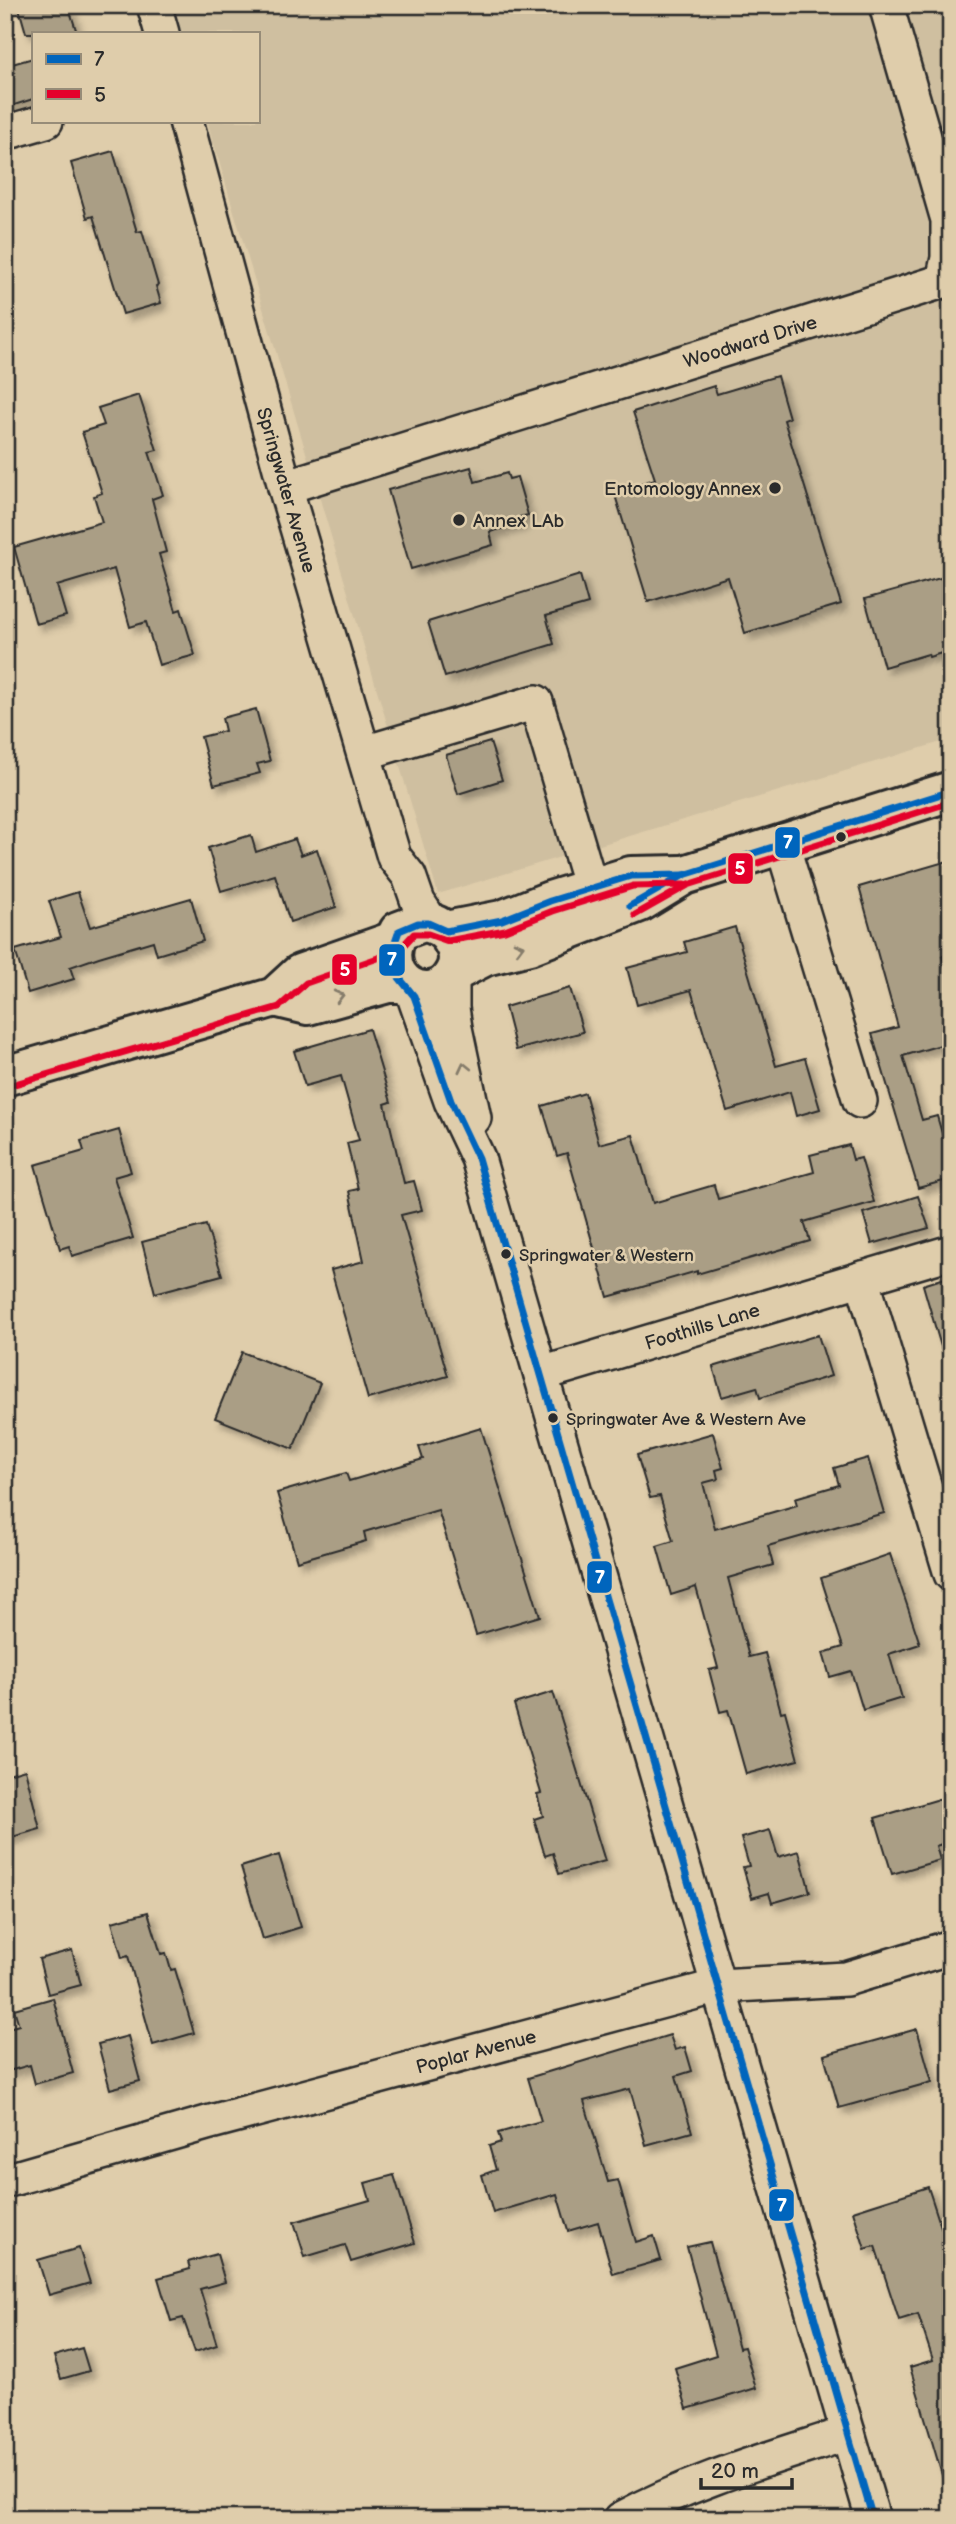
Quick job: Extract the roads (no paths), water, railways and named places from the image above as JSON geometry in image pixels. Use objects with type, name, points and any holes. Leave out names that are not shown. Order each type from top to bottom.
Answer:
[{"type":"main road","points":[[275,997],[307,1004],[387,983],[406,985],[422,991],[433,990],[442,986],[454,973],[485,956],[529,945],[640,902],[684,875],[951,791]]},
{"type":"main road","points":[[5,1076],[275,997],[300,974],[418,931],[502,920],[631,876],[684,875]]},
{"type":"main road","points":[[418,931],[457,950],[454,973]]},
{"type":"main road","points":[[406,985],[393,965],[391,954],[418,931]]},
{"type":"street","points":[[154,5],[162,32]]},
{"type":"street","name":"Woodward Drive","points":[[285,487],[943,281],[948,258],[948,220],[886,5]]},
{"type":"street","points":[[5,133],[43,122]]},
{"type":"street","name":"Springwater Avenue","points":[[186,122],[285,487],[394,858],[409,876],[418,902],[418,931]]},
{"type":"street","points":[[364,753],[536,702],[592,888]]},
{"type":"street","points":[[782,844],[860,1101]]},
{"type":"street","points":[[454,973],[452,1008],[472,1103],[478,1158]]},
{"type":"street","points":[[406,985],[414,996],[451,1101],[478,1158],[873,2519]]},
{"type":"street","name":"Foothills Lane","points":[[541,1374],[951,1252]]},
{"type":"street","points":[[862,1278],[951,1574]]},
{"type":"street","name":"Poplar Avenue","points":[[5,2180],[719,1986],[846,1979],[951,1947]]},
{"type":"street","points":[[621,2519],[647,2505],[722,2474],[848,2433]]},
{"type":"place","name":"Entomology Annex","points":[[775,488]]},
{"type":"place","name":"Annex LAb","points":[[459,520]]},
{"type":"place","name":"Springwater & Western","points":[[506,1254]]},
{"type":"place","name":"Springwater Ave & Western Ave","points":[[553,1418]]}]
